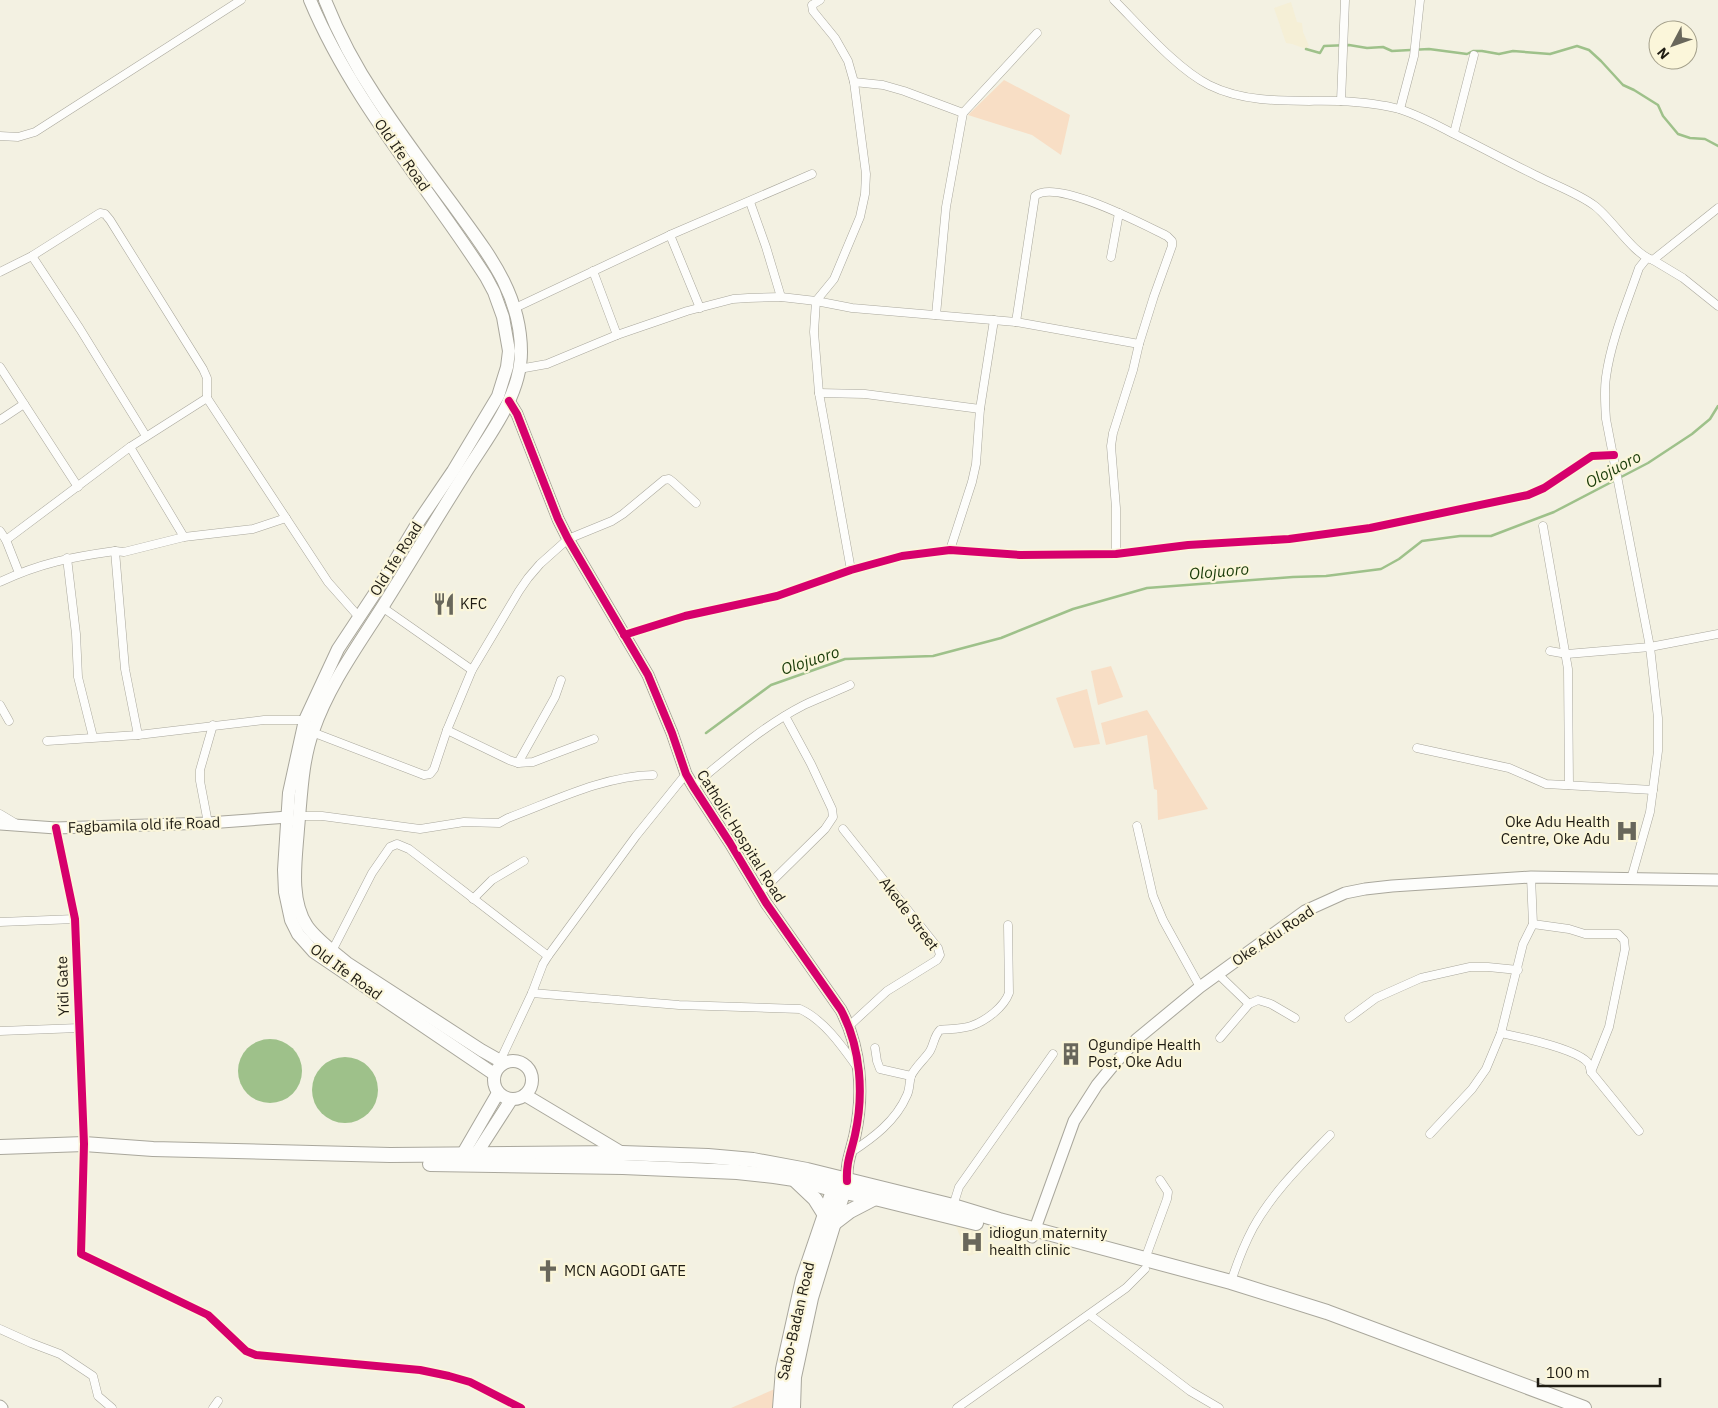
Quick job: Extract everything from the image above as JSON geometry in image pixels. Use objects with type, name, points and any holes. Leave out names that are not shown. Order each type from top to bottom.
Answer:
[{"type":"highway","points":[[0,1147],[153,1149],[466,1159],[737,1172],[840,1185],[953,1206],[1033,1233]]},
{"type":"highway","points":[[0,1155],[84,1149]]},
{"type":"highway","points":[[466,1159],[622,1153],[708,1156],[754,1160],[806,1170],[875,1198],[1033,1233],[1285,1303],[1446,1356],[1584,1408]]},
{"type":"highway","points":[[794,1179],[809,1192],[827,1226],[875,1198]]},
{"type":"highway","name":"Sabo-Badan Road","points":[[793,1408],[794,1377],[800,1344],[827,1226],[840,1185]]},
{"type":"highway","name":"Sabo-Badan Road","points":[[780,1408],[780,1390],[791,1329],[803,1279],[827,1226]]},
{"type":"highway","points":[[1145,1264],[1231,1282],[1564,1408]]},
{"type":"main road","name":"Old Ife Road","points":[[310,0],[364,102],[486,277],[503,317],[508,351],[507,367],[498,396],[381,584],[338,649],[305,720],[289,793],[294,816],[298,902],[308,927],[350,966],[502,1062],[514,1061],[524,1064],[530,1072],[532,1082],[525,1095]]},
{"type":"main road","name":"Old Ife Road","points":[[327,1],[345,43],[375,96],[497,267],[515,308],[519,333],[520,370],[509,401],[485,443],[350,656],[312,732],[284,870],[285,892],[291,920],[298,934],[314,952],[494,1074]]},
{"type":"main road","points":[[338,649],[350,656]]},
{"type":"main road","points":[[502,1062],[494,1074],[494,1084],[498,1093],[511,1100],[516,1100],[525,1095],[622,1153]]},
{"type":"main road","points":[[466,1159],[498,1093]]},
{"type":"main road","points":[[466,1159],[511,1100]]},
{"type":"street","points":[[0,136],[18,137],[35,132],[241,0]]},
{"type":"street","points":[[820,0],[812,5],[813,11],[843,50],[854,82],[866,174],[865,194],[860,217],[834,279],[816,301],[814,332],[819,393],[851,570]]},
{"type":"street","points":[[1114,0],[1189,72],[1208,85],[1227,92],[1254,98],[1303,102],[1341,101],[1400,109],[1454,133],[1494,156],[1594,205],[1632,245],[1650,259],[1683,278],[1718,306]]},
{"type":"street","points":[[1341,101],[1345,0]]},
{"type":"street","points":[[1400,109],[1414,56],[1420,0]]},
{"type":"street","points":[[936,315],[946,207],[963,112],[1037,34]]},
{"type":"street","points":[[1454,133],[1474,55]]},
{"type":"street","points":[[854,82],[883,85],[904,90],[963,112]]},
{"type":"street","points":[[515,308],[670,235],[812,174]]},
{"type":"street","points":[[1016,322],[1035,196],[1039,192],[1049,190],[1074,195],[1119,213],[1172,240],[1172,246],[1139,344],[1134,370],[1115,426],[1111,446],[1116,508],[1116,554]]},
{"type":"street","points":[[750,202],[766,246],[781,297]]},
{"type":"street","points":[[1631,879],[1650,812],[1658,751],[1658,718],[1650,647],[1620,484],[1606,420],[1606,376],[1612,348],[1639,268],[1718,208]]},
{"type":"street","points":[[0,272],[32,256],[100,213],[105,214],[115,227],[203,369],[207,378],[207,398],[328,582],[359,616]]},
{"type":"street","points":[[1112,258],[1119,213]]},
{"type":"street","points":[[670,235],[700,308]]},
{"type":"street","points":[[32,256],[146,436]]},
{"type":"street","points":[[593,271],[617,335]]},
{"type":"street","points":[[520,370],[547,364],[617,335],[733,299],[781,297],[852,308],[1016,322],[1139,344]]},
{"type":"street","points":[[950,550],[976,464],[980,409],[994,320]]},
{"type":"street","points":[[0,367],[78,487]]},
{"type":"street","points":[[819,393],[865,394],[980,409]]},
{"type":"street","points":[[6,540],[130,447],[207,398]]},
{"type":"street","name":"Catholic Hospital Road","points":[[509,401],[517,414],[558,519],[568,539],[648,675],[659,699],[686,774],[760,893],[841,1010],[849,1026],[855,1043],[859,1112],[850,1153],[840,1185]]},
{"type":"street","points":[[0,420],[24,404]]},
{"type":"street","points":[[130,447],[184,537]]},
{"type":"street","points":[[624,634],[685,616],[777,596],[851,570],[902,556],[950,550],[1020,555],[1116,554],[1188,544],[1289,539],[1370,528],[1528,495],[1544,488],[1592,456],[1614,455]]},
{"type":"street","points":[[312,732],[424,775],[430,774],[434,769],[447,730],[472,670],[519,590],[540,564],[568,539],[618,518],[664,480],[669,479],[673,482],[696,504]]},
{"type":"street","points":[[0,582],[19,573],[67,558],[115,551],[124,552],[184,537],[253,529],[286,518]]},
{"type":"street","points":[[1542,526],[1567,654],[1569,785]]},
{"type":"street","points":[[0,531],[6,540],[19,573]]},
{"type":"street","points":[[115,551],[125,669],[138,735]]},
{"type":"street","points":[[67,558],[76,634],[78,677],[93,737]]},
{"type":"street","points":[[382,607],[472,670]]},
{"type":"street","points":[[1550,651],[1567,654],[1650,647],[1718,634]]},
{"type":"street","points":[[518,763],[555,697],[561,680]]},
{"type":"street","points":[[693,786],[745,743],[785,716],[804,705],[850,685]]},
{"type":"street","points":[[0,705],[9,721]]},
{"type":"street","points":[[760,893],[825,830],[834,817],[811,764],[785,716]]},
{"type":"street","points":[[47,741],[138,735],[264,720],[305,720]]},
{"type":"street","points":[[208,823],[200,781],[200,770],[213,725]]},
{"type":"street","points":[[447,730],[518,763],[532,762],[594,740]]},
{"type":"street","points":[[1417,748],[1509,768],[1546,784],[1653,790]]},
{"type":"street","points":[[502,1062],[548,956],[636,836],[686,774]]},
{"type":"street","points":[[294,816],[322,816],[420,829],[464,822],[499,824],[508,818],[602,784],[634,776],[653,775]]},
{"type":"street","points":[[0,814],[19,826]]},
{"type":"street","name":"Fagbamila old ife Road","points":[[0,824],[56,828],[208,823],[294,816]]},
{"type":"street","points":[[1137,826],[1153,896],[1163,920],[1200,986]]},
{"type":"street","name":"Yidi Gate","points":[[56,828],[75,919],[84,1149],[81,1254],[208,1315],[246,1351],[256,1355],[420,1370],[470,1382],[521,1408]]},
{"type":"street","name":"Akede Street","points":[[843,829],[938,948],[940,955],[930,966],[887,991],[849,1026]]},
{"type":"street","points":[[332,951],[372,873],[390,846],[397,844],[409,849],[548,956]]},
{"type":"street","points":[[473,899],[492,880],[524,860]]},
{"type":"street","points":[[1430,1134],[1472,1089],[1486,1069],[1501,1033],[1524,944],[1533,924],[1531,877]]},
{"type":"street","name":"Oke Adu Road","points":[[1033,1233],[1074,1121],[1097,1085],[1116,1062],[1137,1039],[1200,986],[1305,911],[1345,893],[1392,886],[1531,877],[1718,880]]},
{"type":"street","points":[[0,922],[75,919]]},
{"type":"street","points":[[1533,924],[1569,929],[1585,934],[1618,934],[1624,940],[1625,949],[1609,1027],[1591,1072]]},
{"type":"street","points":[[850,1153],[887,1125],[908,1094],[911,1076],[931,1050],[937,1033],[940,1030],[971,1026],[1000,1009],[1006,1001],[1009,993],[1008,925]]},
{"type":"street","points":[[1349,1018],[1376,998],[1421,978],[1470,967],[1518,970]]},
{"type":"street","points":[[1218,974],[1249,1004]]},
{"type":"street","points":[[532,993],[679,1004],[800,1010],[813,1017],[831,1034],[858,1069]]},
{"type":"street","points":[[1220,1038],[1249,1004],[1258,1000],[1271,1004],[1295,1018]]},
{"type":"street","points":[[0,1031],[79,1028]]},
{"type":"street","points":[[1501,1033],[1540,1042],[1580,1057],[1588,1064],[1591,1072],[1639,1131]]},
{"type":"street","points":[[875,1048],[880,1069],[911,1076]]},
{"type":"street","points":[[953,1206],[959,1187],[1054,1054]]},
{"type":"street","points":[[1231,1282],[1240,1254],[1266,1208],[1297,1169],[1330,1135]]},
{"type":"street","points":[[957,1408],[1126,1288],[1145,1264],[1167,1199],[1168,1192],[1160,1180]]},
{"type":"street","points":[[1090,1315],[1190,1391],[1219,1408]]},
{"type":"street","points":[[0,1328],[60,1354],[93,1376],[98,1396],[112,1408]]},
{"type":"shaded area","points":[[1291,2],[1297,22],[1302,23],[1303,32],[1309,46],[1306,49],[1286,43],[1274,8]]},
{"type":"shaded area","points":[[1004,80],[1070,115],[1061,155],[1032,135],[968,115]]},
{"type":"shaded area","points":[[1111,666],[1123,697],[1098,705],[1091,671]]},
{"type":"shaded area","points":[[1087,689],[1100,744],[1074,748],[1056,698]]},
{"type":"shaded area","points":[[1147,710],[1208,809],[1158,820],[1157,790],[1154,789],[1147,735],[1106,745],[1101,723]]},
{"type":"shaded area","name":"Oke Adu Health Centre, Oke Adu","points":[[1621,825],[1635,827],[1633,837],[1620,834]]},
{"type":"shaded area","points":[[264,1039],[276,1039],[293,1048],[300,1059],[302,1071],[300,1083],[293,1094],[276,1103],[264,1103],[252,1098],[243,1089],[238,1077],[238,1065],[243,1053],[252,1044]]},
{"type":"shaded area","points":[[345,1057],[358,1060],[368,1067],[375,1077],[378,1090],[375,1103],[368,1113],[358,1120],[345,1123],[332,1120],[322,1113],[315,1103],[312,1090],[315,1077],[322,1067],[332,1060]]},
{"type":"shaded area","name":"idiogun maternity health clinic","points":[[955,1224],[983,1231],[979,1253],[968,1256]]},
{"type":"shaded area","points":[[784,1385],[785,1408],[731,1408]]},
{"type":"waterway","points":[[1306,49],[1320,53],[1324,46],[1349,45],[1367,48],[1383,47],[1392,51],[1429,49],[1467,54],[1473,51],[1499,54],[1513,51],[1550,54],[1577,46],[1589,50],[1623,85],[1658,105],[1663,116],[1678,134],[1690,138],[1705,139],[1718,146]]},
{"type":"waterway","name":"Olojuoro","points":[[706,733],[771,685],[845,659],[933,656],[1001,638],[1073,609],[1147,588],[1326,576],[1381,569],[1399,559],[1422,541],[1460,536],[1491,536],[1554,512],[1648,463],[1692,434],[1710,419],[1718,406]]},
{"type":"cycle path","points":[[509,401],[517,414],[558,519],[568,539],[648,675],[672,733],[686,774],[766,903],[841,1010],[848,1025],[857,1055],[860,1087],[858,1119],[848,1163],[847,1181]]},
{"type":"cycle path","points":[[624,635],[685,616],[777,596],[851,570],[902,556],[950,550],[1020,555],[1116,554],[1188,545],[1289,539],[1370,528],[1528,495],[1544,488],[1592,456],[1614,455]]},
{"type":"cycle path","points":[[56,828],[75,919],[84,1144],[81,1254],[208,1315],[246,1351],[256,1355],[420,1370],[470,1382],[521,1408]]},
{"type":"place","name":"KFC","points":[[444,604]]},
{"type":"place","name":"Oke Adu Health Centre, Oke Adu","points":[[1627,831]]},
{"type":"place","name":"Ogundipe Health Post, Oke Adu","points":[[1071,1054]]},
{"type":"place","name":"idiogun maternity health clinic","points":[[972,1242]]},
{"type":"place","name":"MCN AGODI GATE","points":[[548,1271]]}]
